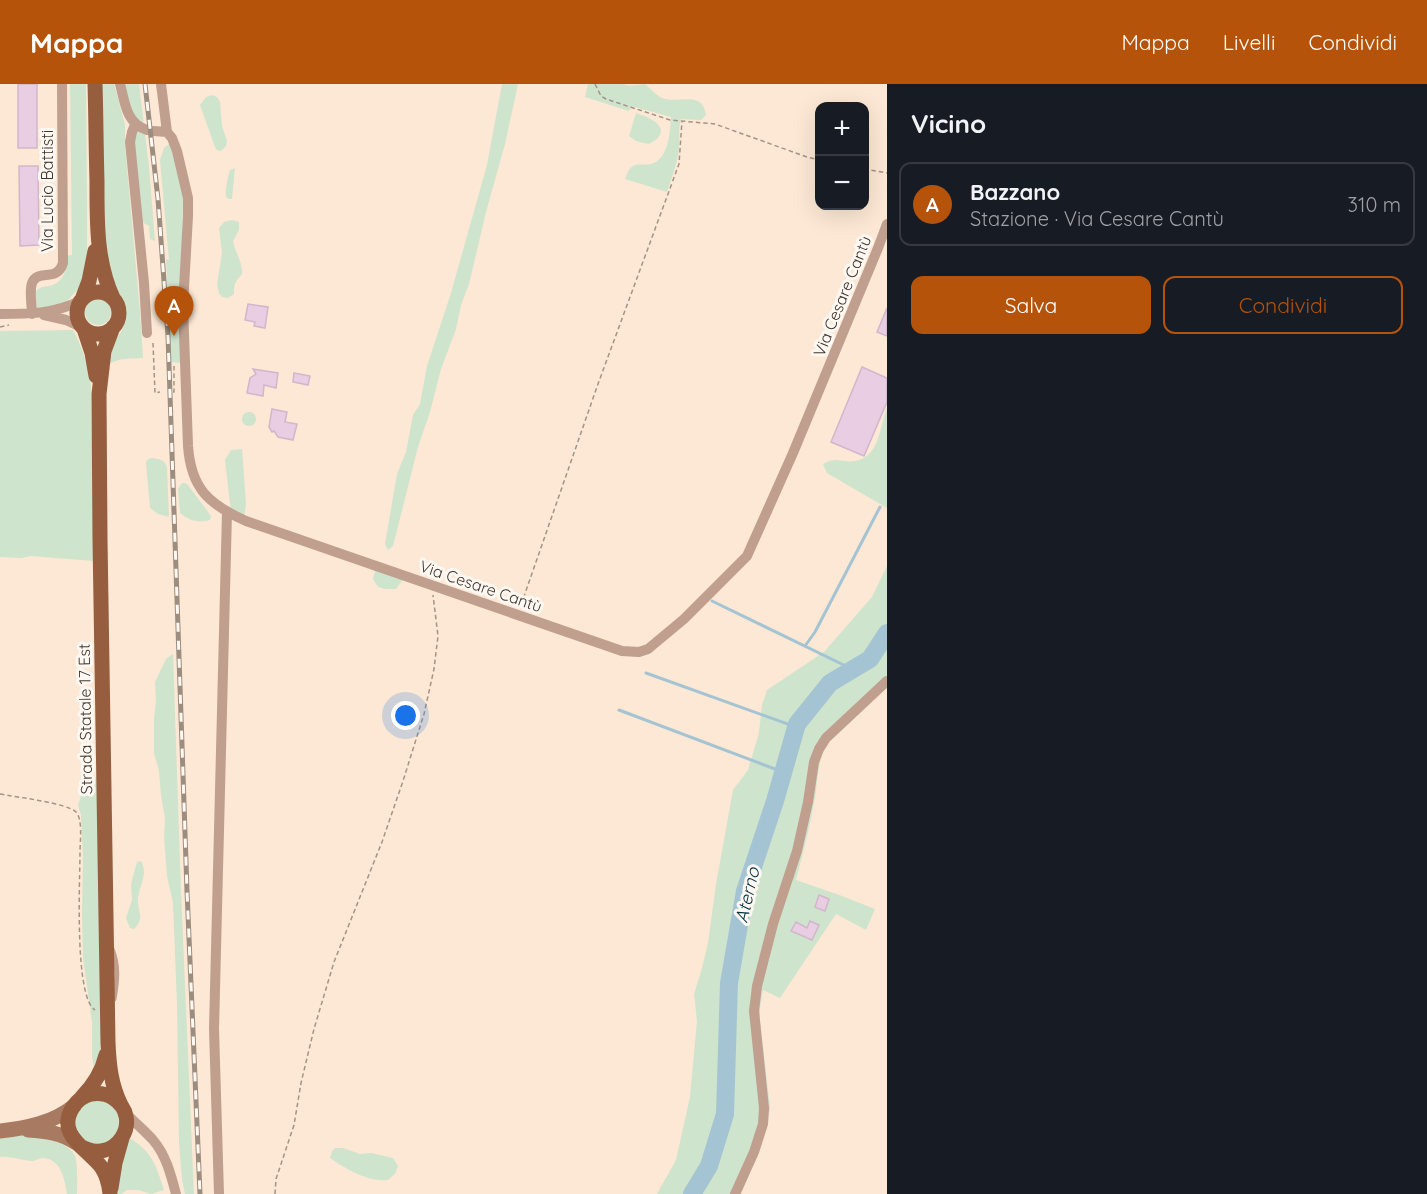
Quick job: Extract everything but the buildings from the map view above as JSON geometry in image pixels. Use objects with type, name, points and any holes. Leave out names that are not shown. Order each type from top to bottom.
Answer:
[{"type":"main road","points":[[95,84],[97,233],[102,271],[119,312],[117,322],[113,327],[108,332],[97,334],[90,333],[83,328],[76,314],[91,271],[97,233]]},
{"type":"main road","points":[[81,299],[91,292],[98,291],[113,298]]},
{"type":"main road","name":"Strada Statale 17 Est","points":[[113,327],[104,351],[99,394],[108,1043],[111,1078],[122,1108]]},
{"type":"main road","name":"Strada Statale 17 Est","points":[[83,328],[92,353],[99,394]]},
{"type":"main road","name":"Strada Statale 17 Est","points":[[77,1102],[91,1088],[100,1074],[105,1062],[108,1043]]},
{"type":"main road","points":[[90,1094],[105,1094],[114,1099],[122,1108],[126,1124],[115,1163],[110,1194],[104,1172],[98,1163],[78,1145],[68,1125],[69,1115],[77,1102],[90,1094]]},
{"type":"main road","points":[[78,1145],[94,1152],[104,1151],[117,1144],[124,1134]]},
{"type":"street","name":"Via Lucio Battisti","points":[[32,314],[34,281],[41,276],[57,273],[63,263],[62,84]]},
{"type":"street","points":[[120,84],[129,115],[135,125],[151,131],[167,132]]},
{"type":"street","name":"Via Cesare Cantù","points":[[161,84],[167,132],[177,151],[187,190],[183,306],[188,446],[189,463],[200,489],[226,512],[246,521],[622,651],[639,652],[648,649],[684,619],[747,556],[793,453],[887,224]]},
{"type":"street","points":[[135,125],[130,142],[150,336]]},
{"type":"street","points":[[0,314],[32,314],[58,310],[81,299]]},
{"type":"street","points":[[32,314],[58,318],[83,328]]},
{"type":"street","points":[[219,1194],[214,1029],[226,512]]},
{"type":"street","points":[[735,1194],[754,1152],[763,1124],[764,1108],[754,1011],[757,986],[773,924],[797,851],[814,762],[826,738],[887,681]]},
{"type":"street","points":[[5,1130],[47,1122],[63,1114],[77,1102]]},
{"type":"street","points":[[122,1108],[150,1136],[164,1157],[176,1194]]},
{"type":"street","points":[[5,1130],[51,1132],[68,1137],[78,1145]]},
{"type":"street","points":[[124,1134],[128,1130],[134,1130],[150,1136]]},
{"type":"path","points":[[595,84],[601,96],[606,99],[670,120],[715,124],[815,159]]},
{"type":"path","points":[[518,615],[598,384],[679,165],[682,121]]},
{"type":"path","points":[[869,169],[887,173]]},
{"type":"path","points":[[150,336],[155,393],[160,392]]},
{"type":"path","points":[[275,1194],[276,1179],[294,1125],[314,1029],[334,962],[382,842],[424,714],[434,669],[438,636],[433,585]]},
{"type":"path","points":[[0,794],[61,806],[75,810],[79,816],[82,974],[88,1002],[92,1009],[108,1013]]},
{"type":"green space","points":[[70,84],[86,84],[87,255],[85,272],[80,287],[67,301],[60,305],[37,308],[35,292],[61,279],[67,256],[72,255]]},
{"type":"green space","points":[[100,84],[114,84],[125,125],[143,358],[121,360],[108,365],[109,347],[122,331],[125,314],[104,270]]},
{"type":"green space","points":[[122,84],[139,84],[155,241],[150,239],[149,226],[142,222],[132,118]]},
{"type":"green space","points":[[502,84],[518,84],[505,144],[469,284],[418,447],[393,546],[388,550],[385,544],[397,474],[406,452],[413,415],[420,404],[427,366],[451,293],[487,165]]},
{"type":"green space","points":[[588,84],[629,86],[645,84],[660,97],[694,100],[700,102],[704,107],[706,115],[701,120],[681,119],[678,155],[667,192],[625,179],[631,167],[651,164],[664,154],[671,117],[631,106],[629,111],[585,97]]},
{"type":"green space","points":[[212,95],[220,102],[222,126],[227,141],[221,151],[215,147],[200,105],[206,97]]},
{"type":"green space","points":[[636,113],[654,121],[661,129],[657,139],[649,144],[636,141],[629,136]]},
{"type":"green space","points":[[169,144],[183,193],[181,363],[171,362],[166,259],[169,260],[160,160],[164,148]]},
{"type":"green space","points":[[235,168],[232,199],[229,199],[226,197],[228,179],[230,170]]},
{"type":"green space","points":[[232,220],[239,222],[239,230],[233,241],[242,274],[235,283],[234,294],[228,298],[222,297],[217,284],[222,253],[219,228],[224,222]]},
{"type":"green space","points":[[98,299],[107,303],[111,312],[107,321],[98,325],[89,321],[85,312],[89,303]]},
{"type":"green space","points":[[73,330],[85,358],[91,388],[94,561],[31,556],[0,557],[0,331]]},
{"type":"green space","points":[[887,408],[887,508],[827,473],[823,464],[836,460],[855,461],[869,454],[874,448]]},
{"type":"green space","points":[[246,412],[252,412],[256,419],[252,426],[246,426],[242,422],[242,416]]},
{"type":"green space","points":[[242,449],[246,504],[244,518],[231,512],[225,460],[231,450]]},
{"type":"green space","points":[[151,458],[163,461],[167,467],[169,517],[158,514],[150,508],[146,463]]},
{"type":"green space","points":[[182,483],[188,485],[211,516],[210,520],[194,521],[180,513],[178,489]]},
{"type":"green space","points":[[887,566],[887,687],[827,744],[820,764],[813,808],[796,880],[875,909],[866,930],[836,914],[780,998],[763,990],[760,1021],[770,1107],[758,1154],[741,1194],[657,1194],[676,1160],[690,1097],[697,1021],[694,994],[708,943],[733,790],[748,770],[759,733],[762,705],[767,690],[824,652],[872,597]]},
{"type":"green space","points":[[376,568],[404,578],[396,589],[378,587],[373,579]]},
{"type":"green space","points":[[173,654],[194,1194],[185,1194],[182,1180],[173,903],[167,876],[165,819],[159,771],[154,753],[155,682],[166,659]]},
{"type":"green space","points":[[98,776],[101,1033],[100,1054],[95,1073],[92,1057],[92,1022],[83,958],[83,857],[81,815],[78,805],[83,790]]},
{"type":"green space","points":[[141,861],[144,876],[138,896],[140,918],[134,929],[130,928],[126,918],[132,900],[131,884],[137,862]]},
{"type":"green space","points":[[97,1100],[106,1101],[113,1106],[118,1113],[118,1131],[113,1138],[106,1143],[97,1144],[88,1143],[81,1138],[76,1131],[75,1122],[76,1113],[81,1106],[88,1101]]},
{"type":"green space","points":[[28,1135],[54,1141],[72,1151],[77,1164],[77,1194],[67,1194],[61,1171],[54,1162],[48,1159],[41,1158],[33,1161],[0,1157],[0,1136]]},
{"type":"green space","points":[[128,1137],[148,1153],[164,1190],[151,1194],[138,1190],[127,1190],[117,1194],[118,1175]]},
{"type":"green space","points":[[335,1148],[393,1158],[398,1166],[395,1174],[388,1180],[365,1177],[330,1158]]},
{"type":"waterway","points":[[805,646],[815,632],[880,507]]},
{"type":"waterway","points":[[712,601],[852,669]]},
{"type":"waterway","name":"Aterno","points":[[692,1194],[709,1166],[725,1114],[729,983],[745,891],[775,801],[797,724],[830,683],[870,659],[887,633]]},
{"type":"waterway","points":[[646,673],[796,727]]},
{"type":"waterway","points":[[619,710],[783,772]]},
{"type":"railway","points":[[145,84],[158,199],[168,336],[200,1194]]},
{"type":"place","name":"Bazzano","points":[[174,336]]}]
